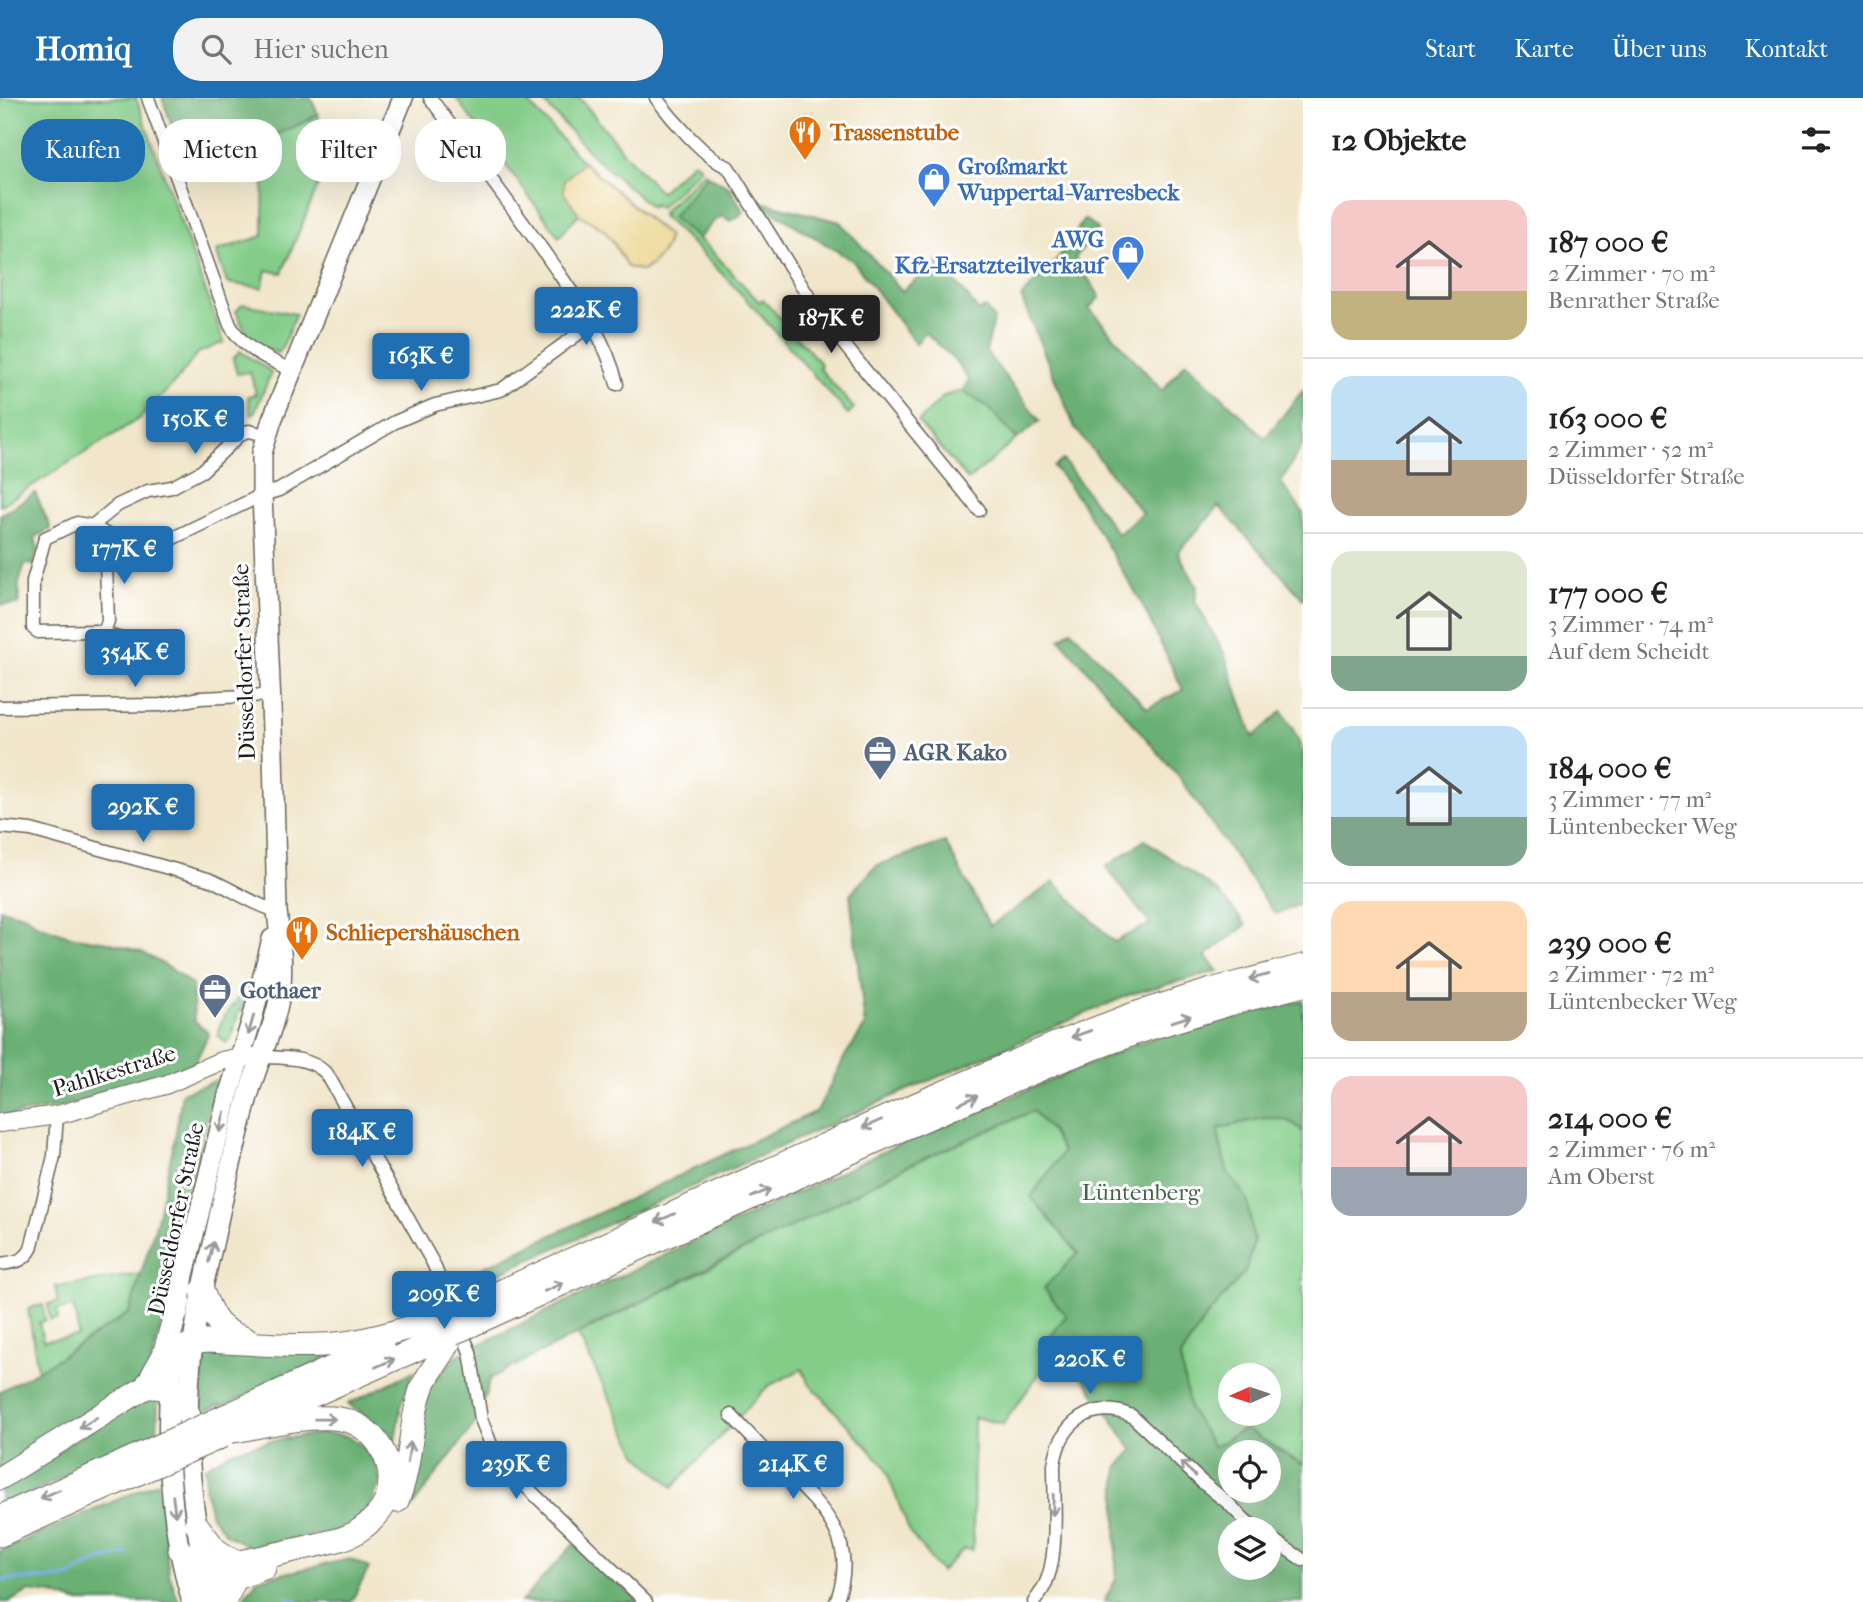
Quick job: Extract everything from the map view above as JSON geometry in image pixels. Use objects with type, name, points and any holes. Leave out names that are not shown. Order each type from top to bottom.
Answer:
[{"type":"highway","points":[[1222,996],[1303,966]]},
{"type":"highway","points":[[0,1517],[226,1428],[985,1073],[1053,1045],[1134,1014],[1222,996],[1303,985]]},
{"type":"highway","points":[[202,1292],[215,1320],[223,1328],[259,1343]]},
{"type":"highway","points":[[0,1478],[146,1387],[164,1355],[179,1300]]},
{"type":"highway","points":[[172,1359],[182,1347],[206,1341],[337,1343],[458,1321]]},
{"type":"highway","points":[[236,1570],[339,1550],[364,1541],[382,1528],[403,1487],[421,1388],[443,1354],[458,1321]]},
{"type":"highway","points":[[146,1387],[169,1389],[177,1394],[189,1415]]},
{"type":"highway","points":[[180,1550],[194,1570],[219,1581],[236,1570],[355,1534],[377,1517],[386,1501],[390,1480],[388,1463],[382,1448],[371,1434],[355,1423],[340,1419],[226,1428]]},
{"type":"highway","points":[[0,1535],[134,1466]]},
{"type":"highway","points":[[196,1524],[236,1570]]},
{"type":"highway","points":[[224,1602],[236,1570]]},
{"type":"highway","points":[[193,1602],[198,1584],[205,1575]]},
{"type":"main road","name":"Düsseldorfer Straße","points":[[212,1602],[196,1524],[189,1457],[193,1343],[202,1292],[246,1104],[280,993],[261,466],[266,435],[403,98]]},
{"type":"main road","name":"Düsseldorfer Straße","points":[[193,1602],[180,1550],[170,1460],[169,1389],[179,1300],[218,1139],[271,949],[277,911]]},
{"type":"street","points":[[148,98],[230,325],[252,351],[292,371]]},
{"type":"street","points":[[430,98],[510,203],[593,323],[609,355],[617,384]]},
{"type":"street","points":[[656,98],[714,159],[728,167],[820,315],[979,510]]},
{"type":"street","points":[[171,642],[135,643],[96,631],[38,632],[33,628],[33,581],[45,538],[77,523],[92,526],[118,541],[171,539],[262,495],[278,490],[395,422],[435,405],[500,390],[593,323]]},
{"type":"street","points":[[92,526],[118,505],[148,491],[172,487],[198,473],[242,433],[249,431],[266,435]]},
{"type":"street","points":[[104,633],[108,621],[105,534]]},
{"type":"street","points":[[0,707],[161,705],[200,698],[270,695]]},
{"type":"street","points":[[0,828],[31,830],[208,879],[277,911]]},
{"type":"street","points":[[240,1057],[306,1060],[320,1066],[327,1074],[433,1263],[470,1352],[481,1419],[492,1447],[510,1471],[646,1602]]},
{"type":"street","name":"Pahlkestraße","points":[[0,1123],[57,1115],[165,1085],[203,1067],[240,1057]]},
{"type":"street","points":[[0,1264],[20,1260],[31,1249],[53,1164],[57,1115]]},
{"type":"street","points":[[1034,1602],[1042,1591],[1052,1560],[1056,1450],[1069,1428],[1093,1412],[1114,1411],[1132,1416],[1242,1517]]},
{"type":"street","points":[[731,1415],[827,1514],[837,1533],[843,1554],[843,1577],[836,1602]]},
{"type":"street","points":[[1281,1545],[1303,1560]]},
{"type":"green space","points":[[0,98],[136,98],[144,119],[21,119],[21,182],[145,182],[145,123],[159,162],[159,182],[166,182],[224,342],[198,353],[177,380],[140,418],[0,506]]},
{"type":"green space","points":[[162,98],[311,98],[318,114],[309,119],[296,119],[296,126],[282,132],[282,119],[169,119]]},
{"type":"green space","points":[[456,98],[524,98],[583,162],[564,181],[564,193],[579,214],[559,237],[506,165],[506,119],[472,119]]},
{"type":"green space","points":[[540,98],[580,98],[660,192],[694,161],[701,168],[659,208],[654,204],[651,207],[592,155]]},
{"type":"green space","points":[[296,126],[296,182],[319,182],[282,273],[266,270],[262,288],[227,283],[216,251],[263,236],[264,182],[282,182],[282,131]]},
{"type":"green space","points":[[704,172],[707,175],[673,217],[711,250],[759,302],[763,299],[821,364],[819,368],[854,408],[848,414],[735,287],[662,216],[662,212]]},
{"type":"green space","points":[[707,175],[729,187],[744,212],[731,221],[722,216],[698,239],[672,217]]},
{"type":"green space","points":[[754,200],[840,222],[902,291],[939,261],[979,311],[985,308],[994,319],[986,352],[1040,421],[1017,439],[989,408],[962,391],[969,380],[953,359],[925,332],[916,344],[853,261]]},
{"type":"green space","points":[[1084,219],[1098,229],[1075,258],[1100,297],[1089,308],[1162,391],[1186,362],[1265,438],[1303,390],[1303,444],[1281,482],[1303,513],[1303,599],[1219,506],[1178,552],[1197,587],[1195,601],[1224,653],[1253,737],[1282,711],[1303,752],[1303,903],[1275,914],[1176,773],[1060,639],[1071,630],[1147,708],[1183,690],[1140,600],[1081,502],[1054,467],[1063,460],[1118,534],[1142,513],[1075,428],[1021,297],[1058,259]]},
{"type":"green space","points":[[243,304],[296,314],[278,353],[262,347],[246,332],[236,311]]},
{"type":"green space","points":[[240,351],[271,373],[254,414],[251,415],[248,396],[256,394],[250,372],[237,374],[233,359]]},
{"type":"green space","points":[[962,391],[989,408],[1017,439],[968,480],[918,422],[944,396]]},
{"type":"green space","points":[[35,493],[51,529],[35,537],[38,549],[33,565],[25,564],[19,583],[19,604],[0,605],[0,515]]},
{"type":"green space","points":[[1145,840],[1218,892],[1246,925],[1205,956],[1218,971],[1131,994],[891,1097],[457,1292],[454,1281],[817,1111],[845,1056],[865,1026],[850,894],[877,865],[945,842],[990,926],[1054,882],[1114,942],[1150,924],[1106,867]]},
{"type":"green space","points":[[0,909],[27,916],[36,924],[69,936],[108,942],[141,952],[170,968],[192,985],[194,1021],[209,1033],[195,1063],[170,1076],[59,1107],[0,1117]]},
{"type":"green space","points":[[241,997],[244,1000],[241,1011],[231,1038],[226,1043],[218,1035],[218,1030],[228,1011]]},
{"type":"green space","name":"Lüntenberg","points":[[1303,1000],[1303,1132],[1294,1124],[1274,1118],[1251,1120],[1218,1129],[1227,1171],[1247,1199],[1254,1242],[1245,1272],[1205,1318],[1180,1358],[1190,1409],[1213,1447],[1218,1444],[1218,1503],[1281,1503],[1281,1451],[1303,1465],[1303,1602],[1104,1602],[1116,1579],[1117,1468],[1133,1450],[1066,1353],[1039,1351],[1066,1316],[1044,1288],[1078,1253],[1031,1197],[1063,1152],[1051,1131],[1033,1111],[907,1166],[491,1378],[476,1422],[412,1507],[411,1471],[429,1385],[458,1355],[895,1146],[1146,1040]]},
{"type":"green space","points":[[215,1081],[148,1376],[0,1475],[0,1391],[38,1371],[129,1313],[156,1224],[182,1093]]},
{"type":"green space","points":[[1033,1111],[1051,1131],[1063,1152],[1031,1197],[1078,1253],[1066,1316],[1040,1351],[1047,1363],[1003,1424],[974,1417],[973,1550],[964,1549],[941,1572],[910,1533],[884,1465],[808,1382],[802,1369],[768,1386],[673,1487],[638,1455],[578,1335],[907,1166]]},
{"type":"green space","points":[[1264,1117],[1285,1120],[1303,1132],[1303,1465],[1281,1451],[1281,1440],[1263,1440],[1245,1429],[1225,1440],[1218,1440],[1218,1444],[1213,1447],[1189,1409],[1180,1358],[1205,1318],[1244,1272],[1247,1199],[1227,1171],[1218,1129]]},
{"type":"green space","points":[[141,1274],[129,1313],[38,1371],[28,1308],[43,1305],[45,1321],[39,1322],[43,1341],[78,1336],[74,1307],[57,1310],[58,1319],[50,1320],[48,1304],[58,1302],[55,1287]]},
{"type":"green space","points":[[352,1347],[221,1407],[220,1405],[201,1413],[203,1358],[209,1349]]},
{"type":"green space","points":[[414,1371],[401,1406],[394,1445],[374,1421],[348,1404]]},
{"type":"green space","points":[[155,1391],[158,1399],[157,1434],[0,1507],[0,1486]]},
{"type":"green space","name":"Lüntenberg","points":[[1245,1429],[1263,1440],[1225,1440]]},
{"type":"green space","points":[[321,1433],[346,1436],[366,1448],[376,1464],[380,1482],[372,1503],[351,1528],[252,1548],[227,1535],[211,1516],[205,1489],[205,1467],[232,1451],[270,1441]]},
{"type":"green space","points":[[158,1482],[169,1574],[179,1602],[75,1602],[53,1594],[29,1591],[9,1602],[0,1602],[0,1551]]},
{"type":"green space","points":[[574,1544],[639,1602],[521,1602]]},
{"type":"green space","points":[[350,1559],[369,1568],[351,1602],[240,1602],[258,1579]]},
{"type":"sand","points":[[583,162],[668,236],[663,252],[643,271],[627,267],[604,230],[579,214],[564,193],[564,181]]},
{"type":"waterway","points":[[0,1581],[66,1577],[100,1561],[128,1554]]},
{"type":"waterway","points":[[288,1598],[298,1602]]},
{"type":"place","name":"Trassenstube","points":[[805,162]]},
{"type":"place","name":"Großmarkt Wuppertal-Varresbeck","points":[[934,209]]},
{"type":"place","name":"AWG Kfz-Ersatzteilverkauf","points":[[1128,282]]},
{"type":"place","name":"AGR Kako","points":[[880,782]]},
{"type":"place","name":"Schliepershäuschen","points":[[302,962]]},
{"type":"place","name":"Gothaer","points":[[215,1020]]}]
